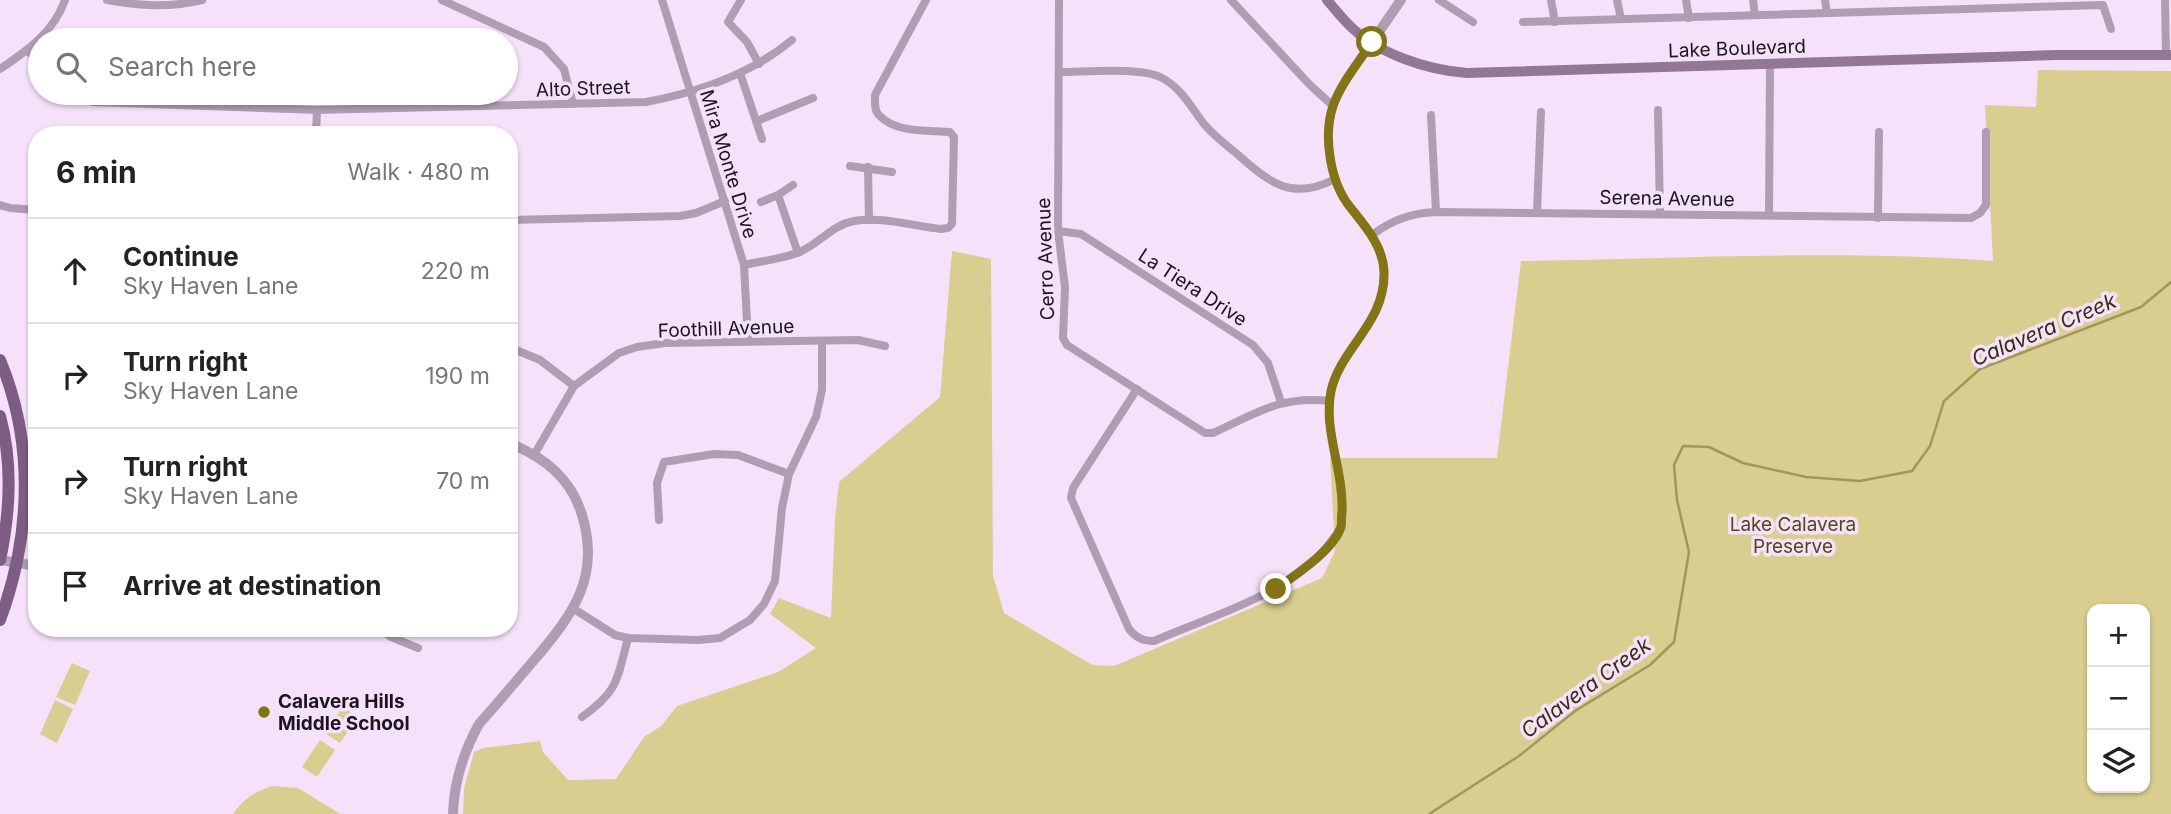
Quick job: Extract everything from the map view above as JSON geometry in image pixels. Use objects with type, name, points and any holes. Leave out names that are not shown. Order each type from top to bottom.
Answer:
[{"type":"main road","name":"Lake Boulevard","points":[[1327,0],[1351,27],[1372,42],[1424,65],[1466,73],[2057,55],[2169,55]]},
{"type":"main road","points":[[0,360],[20,430],[25,467],[24,512],[16,562],[11,589],[0,620]]},
{"type":"main road","points":[[0,415],[9,486],[0,560]]},
{"type":"street","points":[[50,28],[65,0]]},
{"type":"street","points":[[107,0],[141,7],[179,6],[202,0]]},
{"type":"street","points":[[442,0],[503,28]]},
{"type":"street","name":"Mira Monte Drive","points":[[662,0],[744,265],[748,341]]},
{"type":"street","points":[[741,0],[728,22],[747,42],[759,64]]},
{"type":"street","points":[[744,265],[798,253],[840,225],[853,221],[869,220],[941,229],[952,224],[954,136],[900,127],[880,116],[875,109],[875,96],[926,0]]},
{"type":"street","name":"Cerro Avenue","points":[[1059,0],[1058,231],[1065,287],[1063,338],[1067,345],[1205,433],[1213,433],[1281,402],[1306,398],[1330,401]]},
{"type":"street","points":[[1231,0],[1333,106]]},
{"type":"street","points":[[1137,389],[1073,488],[1070,498],[1129,629],[1135,637],[1154,641],[1276,589],[1320,557],[1340,528],[1342,499],[1330,425],[1331,389],[1340,369],[1376,313],[1382,295],[1384,270],[1372,235],[1346,202],[1335,179],[1330,143],[1333,106],[1401,0]]},
{"type":"street","points":[[1439,0],[1473,22]]},
{"type":"street","points":[[1551,0],[1555,22]]},
{"type":"street","points":[[1617,0],[1621,19]]},
{"type":"street","points":[[1686,0],[1689,18]]},
{"type":"street","points":[[1753,0],[1755,15]]},
{"type":"street","points":[[1825,0],[1827,13]]},
{"type":"street","points":[[2165,0],[2169,55]]},
{"type":"street","points":[[1523,22],[2087,3],[2103,5],[2110,29]]},
{"type":"street","points":[[518,35],[544,47],[564,69],[573,104]]},
{"type":"street","name":"Alto Street","points":[[177,105],[317,110],[646,102],[740,73],[769,59],[792,40]]},
{"type":"street","points":[[0,69],[28,51]]},
{"type":"street","points":[[1769,215],[1770,64]]},
{"type":"street","points":[[1059,72],[1141,72],[1160,77],[1179,90],[1206,127],[1267,180],[1295,190],[1321,186],[1335,179]]},
{"type":"street","points":[[740,73],[762,139]]},
{"type":"street","points":[[757,121],[813,98]]},
{"type":"street","points":[[316,126],[317,110]]},
{"type":"street","points":[[1658,110],[1660,213]]},
{"type":"street","points":[[1537,212],[1541,113]]},
{"type":"street","points":[[1431,115],[1436,212]]},
{"type":"street","points":[[1878,218],[1879,132]]},
{"type":"street","name":"Serena Avenue","points":[[1372,235],[1404,217],[1436,212],[1966,218],[1980,213],[1986,205],[1986,132]]},
{"type":"street","points":[[850,166],[892,173]]},
{"type":"street","points":[[868,167],[869,220]]},
{"type":"street","points":[[761,202],[793,185]]},
{"type":"street","points":[[778,195],[798,253]]},
{"type":"street","points":[[518,220],[680,216],[696,213],[725,201]]},
{"type":"street","points":[[0,205],[28,209]]},
{"type":"street","name":"La Tiera Drive","points":[[1058,231],[1081,234],[1253,345],[1268,363],[1281,402]]},
{"type":"street","name":"Foothill Avenue","points":[[534,454],[574,386],[620,353],[637,347],[665,343],[858,340],[885,346]]},
{"type":"street","points":[[574,608],[615,635],[628,638],[720,638],[750,620],[764,604],[775,581],[782,508],[789,474],[816,417],[822,390],[822,341]]},
{"type":"street","points":[[518,351],[540,360],[574,386]]},
{"type":"street","points":[[453,814],[458,771],[479,724],[561,628],[574,608],[586,575],[589,554],[586,529],[572,490],[555,469],[534,454],[518,447]]},
{"type":"street","points":[[659,520],[657,483],[664,461],[714,454],[738,455],[789,474]]},
{"type":"street","points":[[0,560],[28,564]]},
{"type":"street","points":[[391,637],[418,648]]},
{"type":"street","points":[[582,717],[605,699],[615,685],[628,638]]},
{"type":"green space","name":"Lake Calavera Preserve","points":[[2038,70],[2171,71],[2171,814],[463,814],[464,788],[474,752],[483,748],[540,741],[543,752],[568,780],[616,779],[644,737],[661,726],[677,706],[778,672],[816,648],[770,614],[779,598],[831,618],[839,482],[940,397],[952,251],[991,259],[993,576],[1004,613],[1092,665],[1114,666],[1322,578],[1335,551],[1330,458],[1497,458],[1521,261],[1816,255],[1993,261],[1985,105],[2036,107]]},
{"type":"green space","points":[[72,663],[90,671],[75,705],[56,697]]},
{"type":"green space","points":[[55,700],[73,709],[57,743],[40,734]]},
{"type":"green space","points":[[343,707],[358,717],[340,743],[325,733]]},
{"type":"green space","points":[[320,740],[335,750],[317,777],[302,767]]},
{"type":"green space","points":[[272,786],[298,788],[340,814],[233,814],[250,796]]},
{"type":"waterway","name":"Calavera Creek","points":[[1429,814],[1519,756],[1575,711],[1650,665],[1674,642],[1689,552],[1677,500],[1674,465],[1683,446],[1709,447],[1743,463],[1806,477],[1860,481],[1912,471],[1930,446],[1944,401],[1980,369],[2141,307],[2171,282]]},
{"type":"place","name":"Calavera Hills Middle School","points":[[264,712]]},
{"type":"route","points":[[1276,589],[1320,557],[1340,528],[1342,499],[1330,425],[1331,389],[1340,369],[1376,313],[1382,295],[1384,270],[1381,257],[1372,235],[1346,202],[1335,179],[1330,143],[1330,117],[1337,96],[1372,42]]}]
